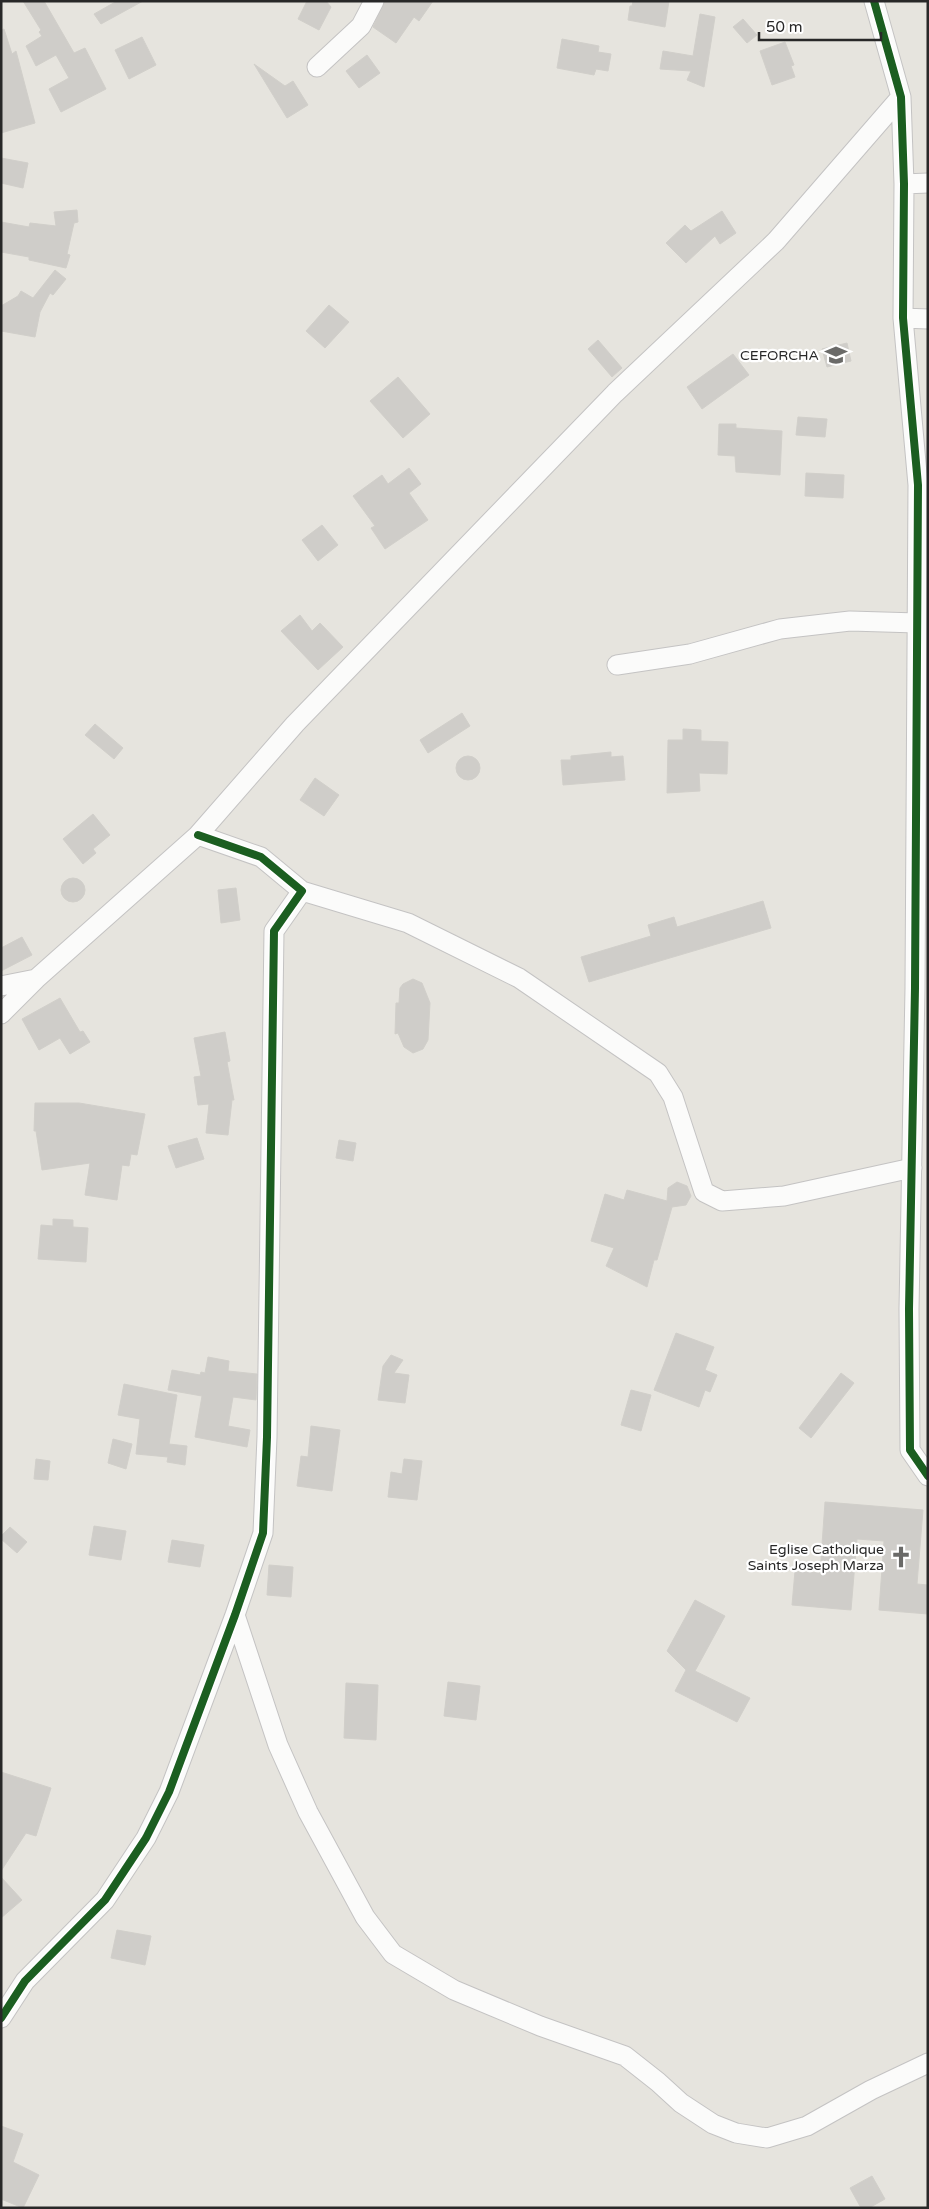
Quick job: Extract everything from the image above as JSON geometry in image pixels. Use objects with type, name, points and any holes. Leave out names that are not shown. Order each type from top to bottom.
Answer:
[{"type":"street","points":[[318,67],[361,26],[374,1]]},
{"type":"street","points":[[874,1],[901,97],[904,184],[903,318],[918,485],[917,623],[921,994],[912,1168],[909,1309],[910,1450],[928,1476]]},
{"type":"street","points":[[1,1014],[36,979],[198,835],[296,724],[615,393],[776,241],[901,97]]},
{"type":"street","points":[[904,184],[928,183]]},
{"type":"street","points":[[903,318],[928,319]]},
{"type":"street","points":[[617,666],[690,654],[780,629],[850,621],[917,623]]},
{"type":"street","points":[[198,835],[261,857],[302,891],[408,923],[519,978],[658,1073],[673,1097],[704,1192],[722,1201],[784,1196],[912,1168]]},
{"type":"street","points":[[1,2018],[24,1981],[105,1900],[146,1838],[169,1792],[235,1615],[262,1533],[266,1481],[274,931],[302,891]]},
{"type":"street","points":[[1,986],[36,979]]},
{"type":"street","points":[[235,1615],[278,1745],[308,1812],[365,1917],[393,1954],[454,1990],[531,2023],[625,2056],[681,2103],[713,2124],[736,2133],[767,2138],[807,2126],[871,2090],[928,2063]]},
{"type":"building","points":[[23,1],[44,1],[74,53],[85,48],[106,89],[61,112],[49,89],[69,78],[56,55],[36,66],[26,46],[42,36],[39,32],[41,30]]},
{"type":"building","points":[[117,1],[143,1],[101,24],[94,14]]},
{"type":"building","points":[[307,1],[326,1],[331,7],[319,30],[298,19]]},
{"type":"building","points":[[385,1],[433,1],[419,21],[414,17],[396,43],[373,27]]},
{"type":"building","points":[[633,1],[669,1],[665,27],[628,20],[630,6],[632,6]]},
{"type":"building","points":[[700,14],[715,17],[704,87],[687,80],[691,71],[660,69],[663,51],[693,56]]},
{"type":"building","points":[[743,19],[757,35],[747,43],[733,27]]},
{"type":"building","points":[[4,29],[12,54],[16,51],[35,123],[1,133],[1,30]]},
{"type":"building","points":[[142,37],[156,65],[129,79],[115,50]]},
{"type":"building","points":[[562,39],[599,46],[598,52],[611,54],[608,71],[596,69],[594,75],[557,68]]},
{"type":"building","points":[[785,42],[794,65],[791,66],[795,77],[772,85],[760,51]]},
{"type":"building","points":[[367,55],[380,73],[359,88],[346,71]]},
{"type":"building","points":[[254,64],[285,86],[293,81],[308,105],[287,118]]},
{"type":"building","points":[[1,158],[28,163],[23,188],[1,183]]},
{"type":"building","points":[[77,210],[78,222],[74,223],[67,254],[70,255],[66,268],[29,260],[29,257],[1,252],[1,222],[29,227],[30,223],[56,226],[54,212]]},
{"type":"building","points":[[722,211],[736,233],[720,244],[715,236],[686,263],[666,243],[685,225],[691,231]]},
{"type":"building","points":[[55,270],[66,279],[53,295],[50,293],[40,312],[35,337],[1,331],[1,306],[18,296],[21,291],[33,298]]},
{"type":"building","points":[[329,305],[349,322],[325,348],[306,331]]},
{"type":"building","points":[[598,340],[622,368],[612,377],[588,349]]},
{"type":"building","points":[[847,343],[851,361],[827,367],[822,349]]},
{"type":"building","points":[[733,354],[749,375],[702,409],[687,387]]},
{"type":"building","points":[[398,377],[430,414],[403,438],[370,401]]},
{"type":"building","points":[[798,417],[827,419],[825,437],[796,435]]},
{"type":"building","points":[[719,424],[736,424],[736,428],[782,431],[780,475],[736,472],[735,456],[718,455]]},
{"type":"building","points":[[409,468],[421,484],[409,493],[428,520],[385,549],[371,528],[375,526],[353,496],[382,475],[388,484]]},
{"type":"building","points":[[806,473],[844,475],[843,498],[805,496]]},
{"type":"building","points":[[322,525],[338,545],[318,561],[302,540]]},
{"type":"building","points":[[300,615],[312,631],[320,623],[343,647],[318,670],[281,631]]},
{"type":"building","points":[[462,713],[470,726],[428,753],[420,740]]},
{"type":"building","points":[[95,724],[123,748],[114,759],[85,735]]},
{"type":"building","points":[[683,729],[701,730],[701,741],[728,742],[727,774],[699,773],[700,791],[667,793],[668,740],[683,740]]},
{"type":"building","points":[[611,752],[611,757],[623,756],[625,780],[563,785],[561,760],[571,760],[571,756]]},
{"type":"building","points":[[468,756],[476,760],[480,768],[476,776],[468,780],[460,776],[456,768],[460,760]]},
{"type":"building","points":[[315,778],[339,795],[324,816],[300,800]]},
{"type":"building","points":[[93,814],[110,835],[93,849],[96,853],[83,864],[63,839]]},
{"type":"building","points":[[73,878],[81,882],[85,890],[81,898],[73,902],[65,898],[61,890],[65,882]]},
{"type":"building","points":[[236,888],[240,920],[221,923],[218,890]]},
{"type":"building","points":[[763,901],[771,928],[589,982],[581,957],[651,936],[648,925],[674,917],[677,927]]},
{"type":"building","points":[[22,937],[32,955],[1,971],[1,948]]},
{"type":"building","points":[[413,979],[422,983],[430,1003],[428,1040],[423,1049],[413,1053],[404,1047],[398,1033],[395,1034],[396,1003],[399,1003],[400,988],[403,984]]},
{"type":"building","points":[[60,998],[80,1032],[83,1031],[90,1042],[70,1054],[60,1038],[39,1050],[22,1019]]},
{"type":"building","points":[[225,1032],[230,1061],[227,1062],[234,1100],[232,1100],[228,1135],[206,1133],[209,1104],[198,1105],[194,1077],[201,1076],[194,1038]]},
{"type":"building","points":[[35,1103],[79,1103],[145,1114],[137,1155],[131,1154],[129,1166],[122,1165],[117,1200],[85,1195],[90,1163],[42,1170],[36,1131],[34,1131]]},
{"type":"building","points":[[197,1138],[204,1159],[176,1168],[168,1146]]},
{"type":"building","points":[[339,1140],[356,1143],[353,1161],[336,1158]]},
{"type":"building","points":[[677,1182],[687,1186],[691,1196],[686,1205],[672,1207],[647,1287],[606,1266],[614,1248],[591,1241],[605,1194],[624,1200],[627,1190],[667,1201],[668,1188]]},
{"type":"building","points":[[53,1219],[73,1220],[73,1227],[88,1228],[86,1262],[38,1259],[41,1225],[53,1226]]},
{"type":"building","points":[[676,1333],[714,1347],[705,1370],[717,1375],[710,1392],[705,1390],[699,1407],[654,1390]]},
{"type":"building","points":[[391,1355],[403,1360],[394,1373],[409,1375],[405,1403],[378,1400],[383,1366]]},
{"type":"building","points":[[208,1357],[229,1361],[228,1371],[257,1374],[256,1400],[233,1397],[228,1426],[250,1430],[247,1447],[195,1437],[202,1396],[168,1390],[172,1370],[200,1375],[201,1372],[205,1373]]},
{"type":"building","points":[[841,1373],[854,1383],[811,1438],[799,1428]]},
{"type":"building","points":[[124,1384],[177,1395],[169,1444],[187,1446],[185,1465],[167,1462],[168,1457],[136,1454],[140,1419],[118,1415]]},
{"type":"building","points":[[631,1390],[651,1395],[641,1431],[621,1425]]},
{"type":"building","points":[[311,1426],[340,1430],[332,1491],[297,1486],[301,1456],[308,1457]]},
{"type":"building","points":[[113,1439],[132,1444],[126,1469],[108,1463]]},
{"type":"building","points":[[36,1459],[50,1461],[48,1480],[34,1479]]},
{"type":"building","points":[[404,1459],[422,1461],[417,1500],[388,1497],[391,1472],[402,1474]]},
{"type":"building","name":"Eglise Catholique Saints Joseph Marza","points":[[825,1502],[923,1510],[917,1584],[928,1585],[928,1614],[879,1610],[884,1541],[857,1539],[851,1610],[792,1605],[795,1571],[820,1573]]},
{"type":"building","points":[[94,1526],[126,1531],[121,1560],[89,1555]]},
{"type":"building","points":[[10,1527],[27,1542],[17,1553],[1,1539],[1,1536]]},
{"type":"building","points":[[172,1540],[204,1545],[200,1567],[168,1562]]},
{"type":"building","points":[[269,1565],[293,1567],[291,1597],[267,1595]]},
{"type":"building","points":[[695,1600],[725,1616],[695,1671],[750,1698],[737,1722],[675,1691],[686,1670],[667,1651]]},
{"type":"building","points":[[448,1682],[480,1686],[476,1720],[444,1716]]},
{"type":"building","points":[[346,1683],[378,1685],[376,1740],[344,1738]]},
{"type":"building","points":[[1,1772],[51,1788],[36,1836],[26,1833],[1,1871]]},
{"type":"building","points":[[1,1877],[22,1900],[1,1918]]},
{"type":"building","points":[[117,1930],[151,1936],[145,1965],[111,1958]]},
{"type":"building","points":[[1,2126],[23,2134],[13,2162],[39,2175],[23,2208],[1,2199]]},
{"type":"building","points":[[872,2176],[885,2199],[869,2208],[861,2208],[850,2188]]},
{"type":"cycle path","points":[[874,1],[901,97],[904,184],[903,318],[918,485],[915,988],[909,1309],[910,1450],[928,1476]]},
{"type":"cycle path","points":[[1,2018],[25,1981],[105,1900],[146,1838],[169,1792],[235,1615],[263,1533],[267,1437],[274,931],[302,891],[261,857],[198,835]]},
{"type":"place","name":"CEFORCHA","points":[[836,355]]},
{"type":"place","name":"Eglise Catholique Saints Joseph Marza","points":[[901,1557]]}]
